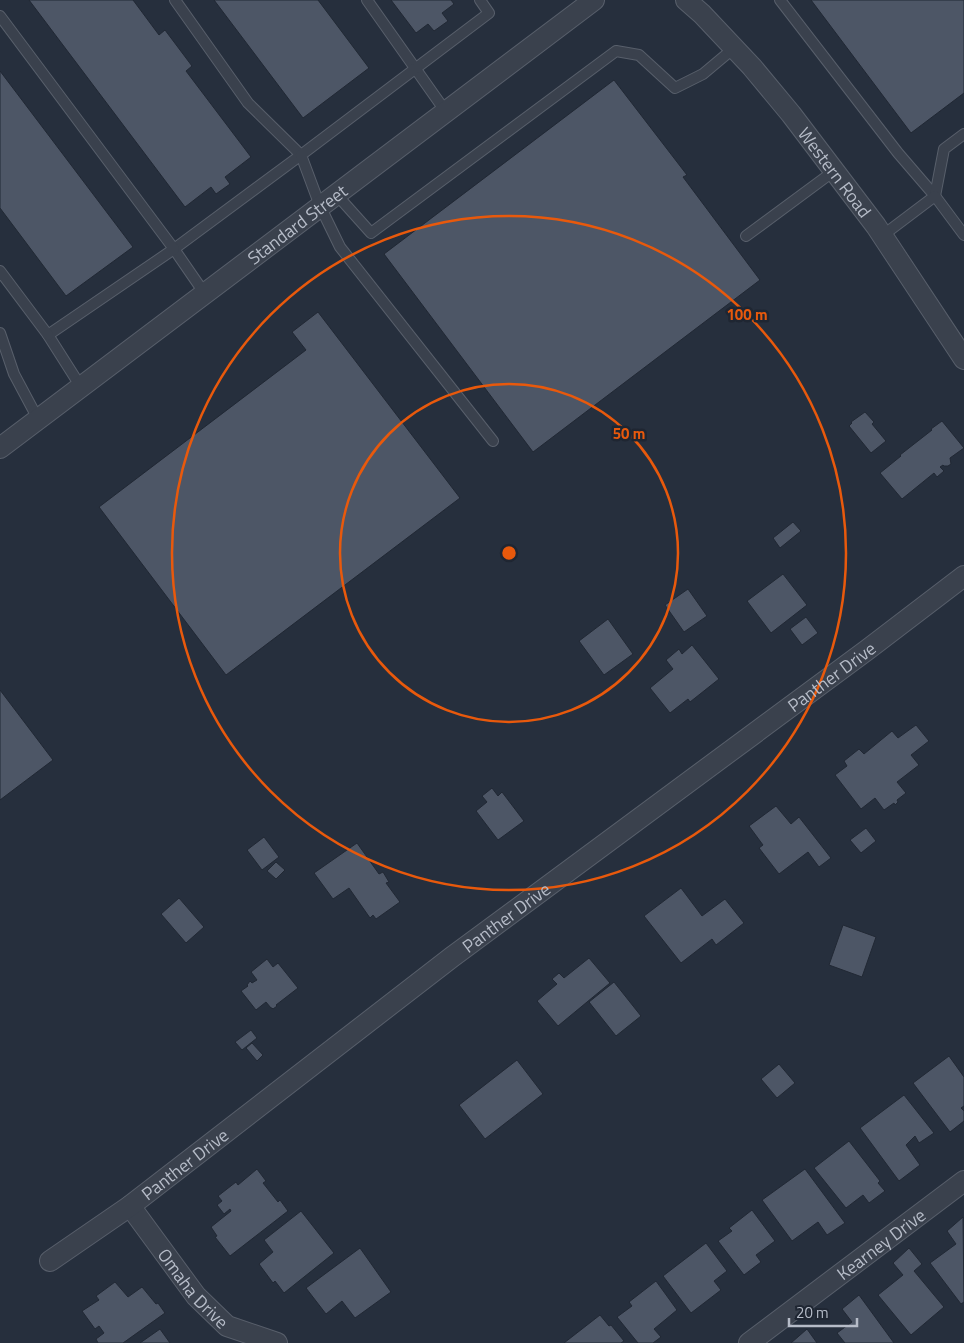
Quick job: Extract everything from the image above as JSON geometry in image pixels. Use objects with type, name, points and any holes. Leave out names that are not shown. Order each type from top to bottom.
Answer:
[{"type":"street","name":"Standard Street","points":[[0,448],[594,0]]},
{"type":"street","name":"Western Road","points":[[686,0],[702,14],[752,67],[791,114],[882,236],[964,359]]},
{"type":"street","name":"Panther Drive","points":[[50,1261],[130,1206],[452,957],[964,576]]},
{"type":"street","name":"Kearney Drive","points":[[749,1343],[964,1181]]},
{"type":"street","name":"Omaha Drive","points":[[130,1206],[196,1296],[227,1326],[277,1343]]},
{"type":"lane","points":[[174,0],[248,103],[301,155],[320,206],[340,247],[494,440]]},
{"type":"lane","points":[[367,0],[446,112]]},
{"type":"lane","points":[[48,335],[174,249],[489,13],[480,0]]},
{"type":"lane","points":[[780,0],[964,235]]},
{"type":"lane","points":[[0,16],[174,249],[205,294]]},
{"type":"lane","points":[[336,194],[371,233],[616,51],[639,55],[675,88],[704,74],[734,48]]},
{"type":"lane","points":[[882,236],[935,196],[944,149],[964,134]]},
{"type":"lane","points":[[746,236],[834,171]]},
{"type":"lane","points":[[0,270],[48,335],[81,387]]},
{"type":"lane","points":[[0,333],[14,374],[38,419]]},
{"type":"building","points":[[29,0],[133,0],[159,35],[165,30],[192,66],[186,71],[251,157],[225,177],[230,184],[216,194],[211,187],[185,207]]},
{"type":"building","points":[[214,0],[318,0],[369,68],[303,118]]},
{"type":"building","points":[[391,0],[451,0],[454,4],[442,13],[448,21],[434,31],[428,24],[416,33]]},
{"type":"building","points":[[811,0],[964,0],[964,93],[911,133]]},
{"type":"building","points":[[0,71],[133,247],[66,296],[0,208]]},
{"type":"building","points":[[614,80],[687,175],[683,177],[760,280],[533,452],[384,254]]},
{"type":"building","points":[[318,312],[460,498],[226,675],[99,507],[306,350],[292,332]]},
{"type":"building","points":[[865,412],[886,441],[871,453],[849,426],[851,422]]},
{"type":"building","points":[[942,421],[964,448],[950,458],[951,464],[940,467],[944,471],[937,477],[934,473],[902,499],[880,473]]},
{"type":"building","points":[[793,522],[801,531],[780,548],[773,538]]},
{"type":"building","points":[[783,574],[807,605],[771,633],[747,601]]},
{"type":"building","points":[[688,589],[707,616],[684,632],[665,605]]},
{"type":"building","points":[[806,617],[818,633],[802,645],[790,629]]},
{"type":"building","points":[[608,619],[633,654],[604,675],[579,641]]},
{"type":"building","points":[[692,645],[719,679],[690,702],[688,699],[670,713],[650,688],[673,669],[666,660],[679,649],[682,654]]},
{"type":"building","points":[[0,690],[53,760],[0,800]]},
{"type":"building","points":[[916,725],[929,741],[911,755],[919,765],[897,782],[906,793],[897,800],[898,802],[895,805],[894,803],[884,810],[875,798],[861,809],[835,775],[847,766],[844,761],[859,749],[864,754],[892,731],[898,738]]},
{"type":"building","points":[[492,788],[498,796],[502,792],[524,821],[498,840],[476,811],[487,802],[482,796]]},
{"type":"building","points":[[776,806],[791,824],[799,817],[831,858],[819,867],[808,852],[779,874],[759,848],[763,845],[749,826]]},
{"type":"building","points":[[866,828],[876,841],[861,853],[850,840]]},
{"type":"building","points":[[264,837],[279,857],[262,870],[247,850]]},
{"type":"building","points":[[357,843],[379,874],[383,872],[389,882],[386,883],[400,902],[376,919],[373,915],[370,918],[349,888],[333,899],[314,873]]},
{"type":"building","points":[[276,862],[285,870],[276,879],[267,871]]},
{"type":"building","points":[[681,888],[702,916],[725,899],[744,923],[716,945],[712,939],[681,963],[644,916]]},
{"type":"building","points":[[179,898],[204,927],[186,943],[161,914]]},
{"type":"building","points":[[843,925],[876,937],[862,977],[829,965]]},
{"type":"building","points":[[589,958],[610,983],[558,1026],[537,1001],[557,984],[552,979],[559,973],[564,978]]},
{"type":"building","points":[[267,959],[273,967],[278,963],[298,988],[273,1009],[266,1002],[256,1010],[241,991],[248,986],[250,981],[252,983],[257,980],[251,972]]},
{"type":"building","points":[[614,982],[641,1016],[616,1036],[589,1002]]},
{"type":"building","points":[[251,1030],[257,1038],[242,1050],[235,1042]]},
{"type":"building","points":[[252,1043],[263,1055],[257,1061],[246,1048]]},
{"type":"building","points":[[949,1056],[964,1077],[964,1106],[961,1108],[964,1111],[964,1121],[950,1132],[913,1083]]},
{"type":"building","points":[[517,1060],[543,1094],[485,1139],[459,1105]]},
{"type":"building","points":[[779,1064],[795,1083],[777,1098],[761,1079]]},
{"type":"building","points":[[904,1095],[934,1133],[919,1143],[915,1136],[906,1145],[920,1165],[899,1181],[860,1128]]},
{"type":"building","points":[[849,1141],[880,1181],[878,1183],[885,1191],[869,1203],[863,1195],[846,1208],[814,1168]]},
{"type":"building","points":[[257,1169],[266,1181],[263,1183],[288,1211],[230,1256],[215,1237],[217,1236],[211,1227],[231,1211],[230,1209],[224,1214],[217,1205],[222,1201],[218,1196],[236,1182],[238,1185]]},
{"type":"building","points":[[805,1169],[845,1223],[827,1235],[818,1222],[792,1241],[762,1200]]},
{"type":"building","points":[[752,1210],[775,1241],[756,1255],[761,1262],[744,1275],[718,1241],[732,1231],[729,1228]]},
{"type":"building","points":[[301,1211],[334,1253],[284,1293],[275,1281],[273,1283],[259,1264],[273,1252],[264,1240]]},
{"type":"building","points":[[963,1217],[964,1302],[961,1304],[930,1263],[956,1244],[947,1231]]},
{"type":"building","points":[[706,1243],[727,1271],[714,1281],[721,1290],[691,1313],[663,1276]]},
{"type":"building","points":[[360,1248],[391,1292],[355,1318],[342,1301],[326,1314],[306,1288]]},
{"type":"building","points":[[909,1248],[922,1264],[914,1271],[944,1307],[911,1335],[878,1295],[903,1275],[893,1263]]},
{"type":"building","points":[[656,1281],[677,1310],[654,1329],[661,1337],[653,1343],[638,1343],[617,1317],[632,1306],[629,1302]]},
{"type":"building","points":[[115,1282],[128,1297],[142,1287],[165,1313],[123,1343],[98,1343],[96,1339],[104,1333],[99,1326],[95,1329],[82,1311],[99,1300],[96,1296]]},
{"type":"building","points":[[859,1295],[894,1343],[845,1343],[837,1333],[852,1322],[842,1309]]},
{"type":"building","points":[[600,1315],[624,1341],[621,1343],[564,1343]]},
{"type":"building","points":[[160,1329],[170,1343],[140,1343]]},
{"type":"building","points":[[807,1329],[817,1343],[791,1343]]}]
